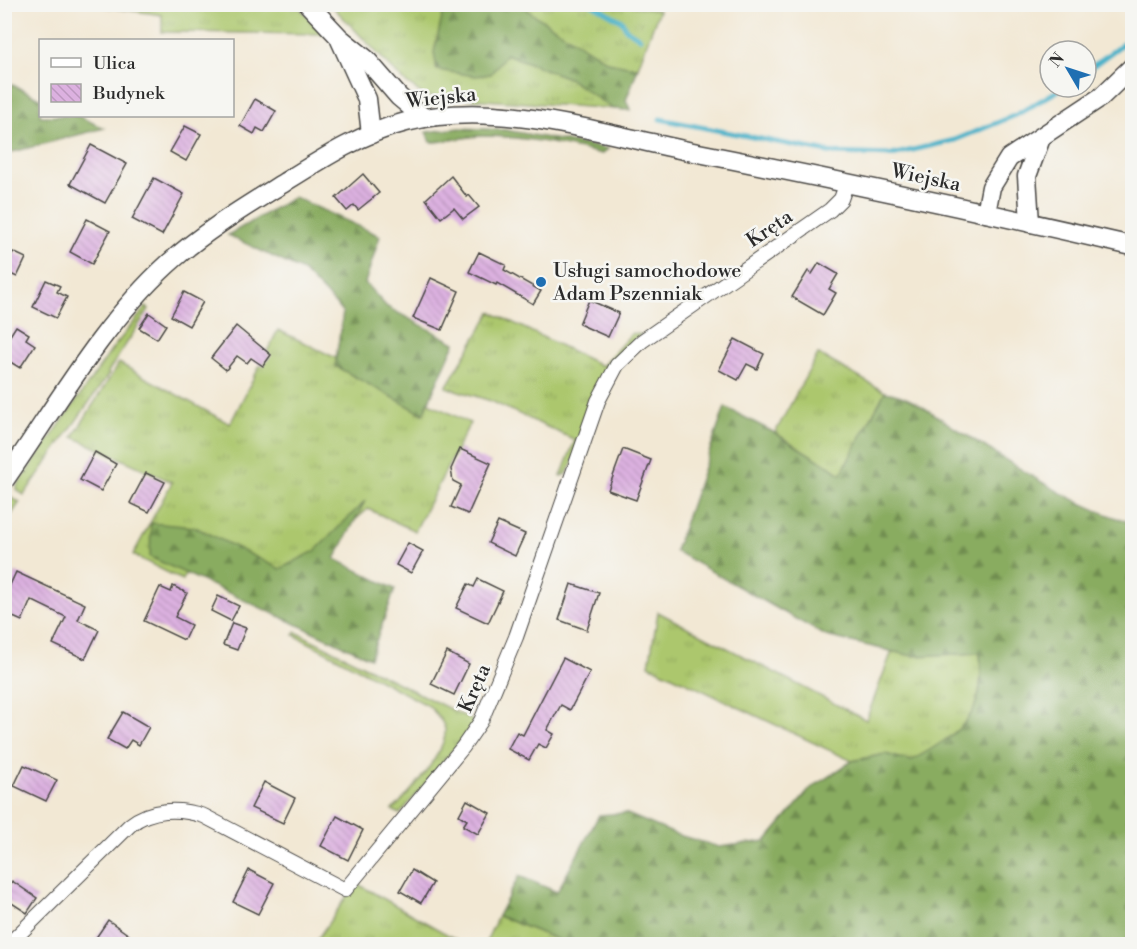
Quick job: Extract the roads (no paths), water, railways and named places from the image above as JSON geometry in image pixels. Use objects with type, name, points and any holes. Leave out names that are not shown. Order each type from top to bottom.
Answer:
[{"type":"street","points":[[308,4],[340,38],[366,59],[399,97],[424,118]]},
{"type":"street","points":[[340,38],[367,99],[371,134]]},
{"type":"street","points":[[986,213],[991,187],[1009,158],[1101,97],[1132,68]]},
{"type":"street","name":"Wiejska","points":[[4,481],[108,333],[161,271],[201,238],[255,200],[326,157],[371,134],[424,118],[481,115],[529,120],[847,182],[1132,246]]},
{"type":"street","points":[[1030,223],[1027,176],[1041,138]]},
{"type":"street","name":"Kręta","points":[[9,945],[130,825],[140,818],[160,812],[187,811],[204,816],[345,890],[463,747],[481,721],[516,637],[559,519],[591,418],[617,365],[626,354],[649,336],[830,210],[841,199],[847,182]]},
{"type":"waterway","points":[[592,4],[622,21],[626,29],[640,38]]},
{"type":"waterway","points":[[1098,62],[1132,37]]},
{"type":"waterway","points":[[660,119],[833,153],[892,155],[955,140],[1016,115],[1043,99]]},
{"type":"place","name":"Usługi samochodowe Adam Pszenniak","points":[[541,282]]}]
